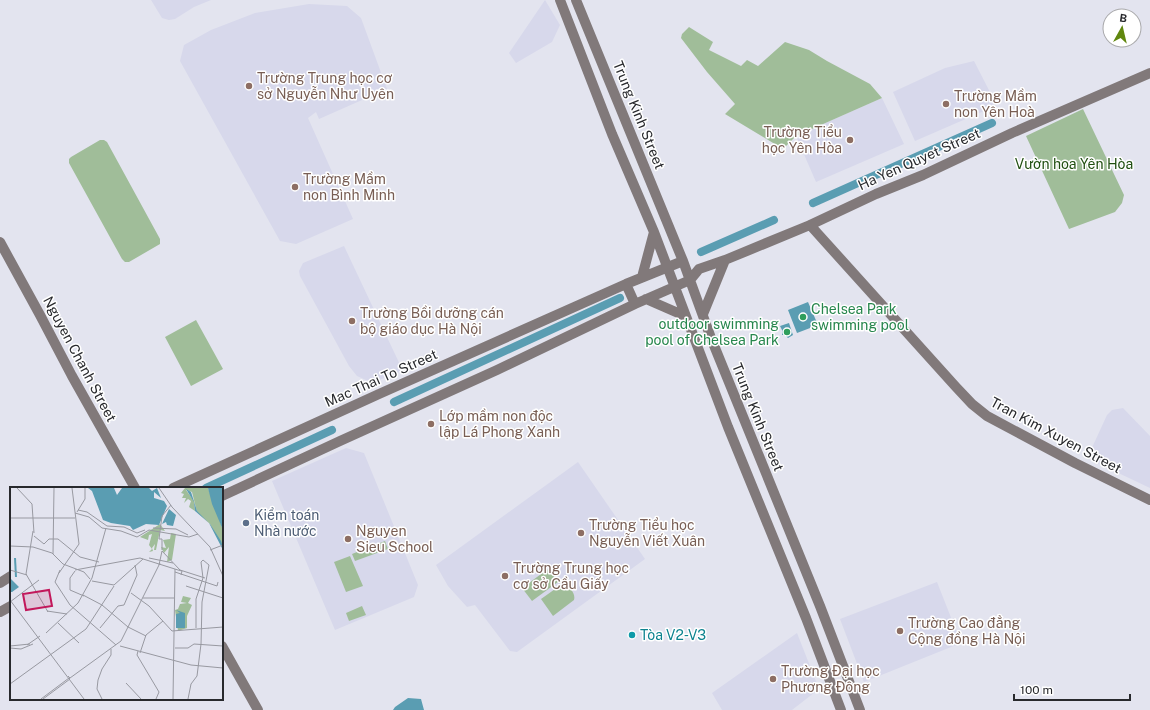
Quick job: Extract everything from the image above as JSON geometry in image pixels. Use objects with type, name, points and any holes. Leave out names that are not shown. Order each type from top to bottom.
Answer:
[{"type":"street","points":[[560,0],[612,134],[654,232],[728,427],[806,618],[841,710]]},
{"type":"street","name":"Trung Kinh Street","points":[[576,0],[683,261],[711,338],[820,606],[860,710]]},
{"type":"street","name":"Ha Yen Quyet Street","points":[[699,269],[725,260],[810,225],[876,194],[923,175],[1012,133],[1150,73]]},
{"type":"street","name":"Tran Kim Xuyen Street","points":[[810,225],[972,404],[988,416],[1075,463],[1150,500]]},
{"type":"street","points":[[642,277],[654,232]]},
{"type":"street","name":"Nguyen Chanh Street","points":[[0,242],[72,376],[134,487]]},
{"type":"street","points":[[703,314],[725,260]]},
{"type":"street","points":[[223,496],[497,370],[646,298],[690,280],[699,269],[683,261]]},
{"type":"street","name":"Mac Thai To Street","points":[[175,487],[626,284],[683,261]]},
{"type":"street","points":[[626,284],[635,304]]},
{"type":"street","points":[[646,298],[685,316]]},
{"type":"street","points":[[0,583],[10,577]]},
{"type":"street","points":[[0,612],[10,607]]},
{"type":"street","points":[[223,648],[258,710]]},
{"type":"shaded area","points":[[151,0],[211,0],[194,7],[175,19],[169,20],[162,18]]},
{"type":"shaded area","points":[[545,0],[560,25],[552,42],[516,63],[509,53]]},
{"type":"shaded area","points":[[309,4],[347,6],[361,18],[387,89],[319,119],[316,112],[308,118],[353,219],[296,244],[280,241],[180,61],[184,45],[211,30],[255,13]]},
{"type":"shaded area","name":"Trường Mầm non Yên Hoà","points":[[974,61],[994,100],[991,108],[915,141],[893,92],[945,68]]},
{"type":"shaded area","name":"Trường Tiểu học Yên Hòa","points":[[882,98],[904,144],[816,182],[796,136]]},
{"type":"shaded area","name":"Trường Bồi dưỡng cán bộ giáo dục Hà Nội","points":[[344,246],[403,371],[379,380],[366,380],[357,376],[349,366],[300,276],[299,271],[303,263]]},
{"type":"shaded area","points":[[1123,408],[1150,436],[1150,488],[1091,460],[1090,452],[1107,415],[1112,410]]},
{"type":"shaded area","name":"Nguyen Sieu School","points":[[346,448],[364,453],[418,585],[414,597],[335,630],[272,481]]},
{"type":"shaded area","points":[[578,462],[645,559],[517,652],[510,651],[475,605],[467,607],[448,586],[436,565]]},
{"type":"shaded area","name":"Trường Cao đẳng Cộng đồng Hà Nội","points":[[937,582],[961,643],[864,682],[840,619]]},
{"type":"shaded area","name":"Trường Đại học Phương Đông","points":[[797,633],[819,689],[792,710],[722,710],[712,693]]},
{"type":"green space","points":[[689,27],[713,42],[709,50],[741,66],[747,60],[758,66],[785,42],[809,50],[870,84],[882,98],[796,136],[783,149],[725,114],[735,104],[707,72],[681,38],[682,34]]},
{"type":"green space","name":"Vườn hoa Yên Hòa","points":[[1083,109],[1124,195],[1122,203],[1115,212],[1069,229],[1026,136]]},
{"type":"green space","points":[[100,140],[107,142],[160,239],[160,244],[129,262],[125,262],[122,259],[69,163],[69,159],[71,157]]},
{"type":"green space","points":[[196,320],[223,369],[191,386],[165,337]]},
{"type":"green space","points":[[385,541],[388,549],[355,561],[352,554]]},
{"type":"green space","points":[[350,556],[363,586],[346,592],[334,562]]},
{"type":"green space","points":[[548,569],[558,582],[532,601],[522,588]]},
{"type":"green space","points":[[565,582],[573,593],[574,600],[553,616],[541,599]]},
{"type":"green space","points":[[362,606],[366,615],[349,621],[346,613]]},
{"type":"water","name":"Chelsea Park swimming pool","points":[[808,302],[818,325],[797,333],[788,310]]},
{"type":"water","name":"outdoor swimming pool of Chelsea Park","points":[[789,323],[793,335],[788,338],[785,335],[782,335],[780,326]]},
{"type":"water","points":[[408,698],[421,699],[424,710],[393,710]]},
{"type":"waterway","points":[[813,203],[992,123]]},
{"type":"waterway","points":[[701,252],[774,220]]},
{"type":"waterway","points":[[394,402],[620,298]]},
{"type":"waterway","points":[[208,487],[332,430]]},
{"type":"place","name":"Trường Trung học cơ sở Nguyễn Như Uyên","points":[[249,86]]},
{"type":"place","name":"Trường Mầm non Yên Hoà","points":[[946,104]]},
{"type":"place","name":"Trường Tiểu học Yên Hòa","points":[[850,140]]},
{"type":"place","name":"Trường Mầm non Bình Minh","points":[[295,187]]},
{"type":"place","name":"Chelsea Park swimming pool","points":[[803,317]]},
{"type":"place","name":"Trường Bồi dưỡng cán bộ giáo dục Hà Nội","points":[[352,321]]},
{"type":"place","name":"outdoor swimming pool of Chelsea Park","points":[[787,332]]},
{"type":"place","name":"Lớp mầm non độc lập Lá Phong Xanh","points":[[431,424]]},
{"type":"place","name":"Kiểm toán Nhà nước","points":[[246,523]]},
{"type":"place","name":"Trường Tiểu học Nguyễn Viết Xuân","points":[[581,533]]},
{"type":"place","name":"Nguyen Sieu School","points":[[348,539]]},
{"type":"place","name":"Trường Trung học cơ sở Cầu Giấy","points":[[505,576]]},
{"type":"place","name":"Trường Cao đẳng Cộng đồng Hà Nội","points":[[900,631]]},
{"type":"place","name":"Tòa V2-V3","points":[[632,635]]},
{"type":"place","name":"Trường Đại học Phương Đông","points":[[773,679]]}]
